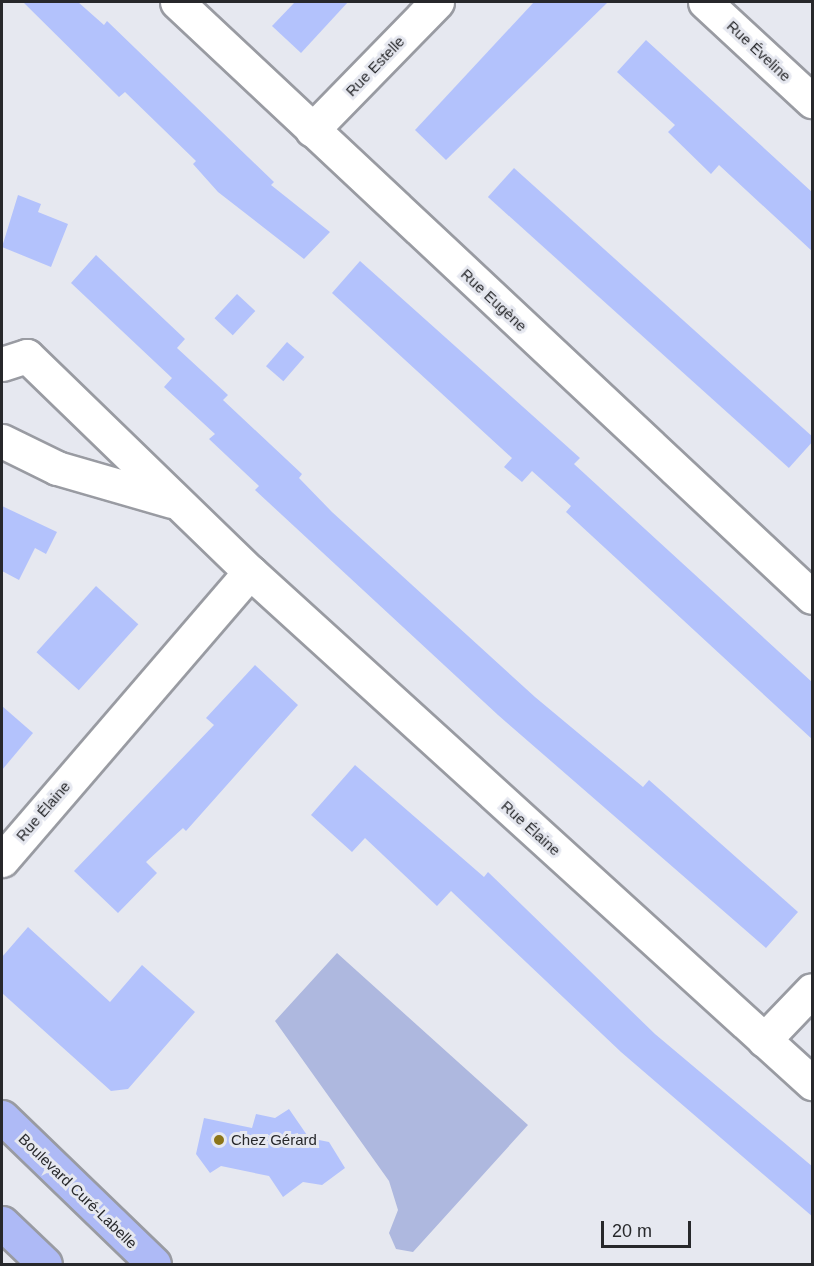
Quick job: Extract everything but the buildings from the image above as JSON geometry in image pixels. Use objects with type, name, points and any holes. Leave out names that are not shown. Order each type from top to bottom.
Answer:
[{"type":"main road","name":"Boulevard Curé-Labelle","points":[[2,1117],[154,1264]]},
{"type":"main road","points":[[2,1223],[34,1261]]},
{"type":"street","name":"Rue Eugène","points":[[177,2],[813,597]]},
{"type":"street","name":"Rue Estelle","points":[[312,130],[437,2]]},
{"type":"street","name":"Rue Éveline","points":[[705,2],[813,102]]},
{"type":"street","name":"Rue Élaine","points":[[2,364],[27,356],[175,502],[250,572],[813,1083]]},
{"type":"street","name":"Rue Élaine","points":[[2,441],[57,468],[175,502]]},
{"type":"street","name":"Rue Élaine","points":[[2,857],[250,572]]},
{"type":"street","points":[[764,1040],[813,990]]},
{"type":"shaded area","points":[[337,953],[528,1125],[413,1252],[396,1249],[389,1233],[398,1210],[389,1181],[275,1021]]},
{"type":"place","name":"Chez Gérard","points":[[219,1140]]}]
